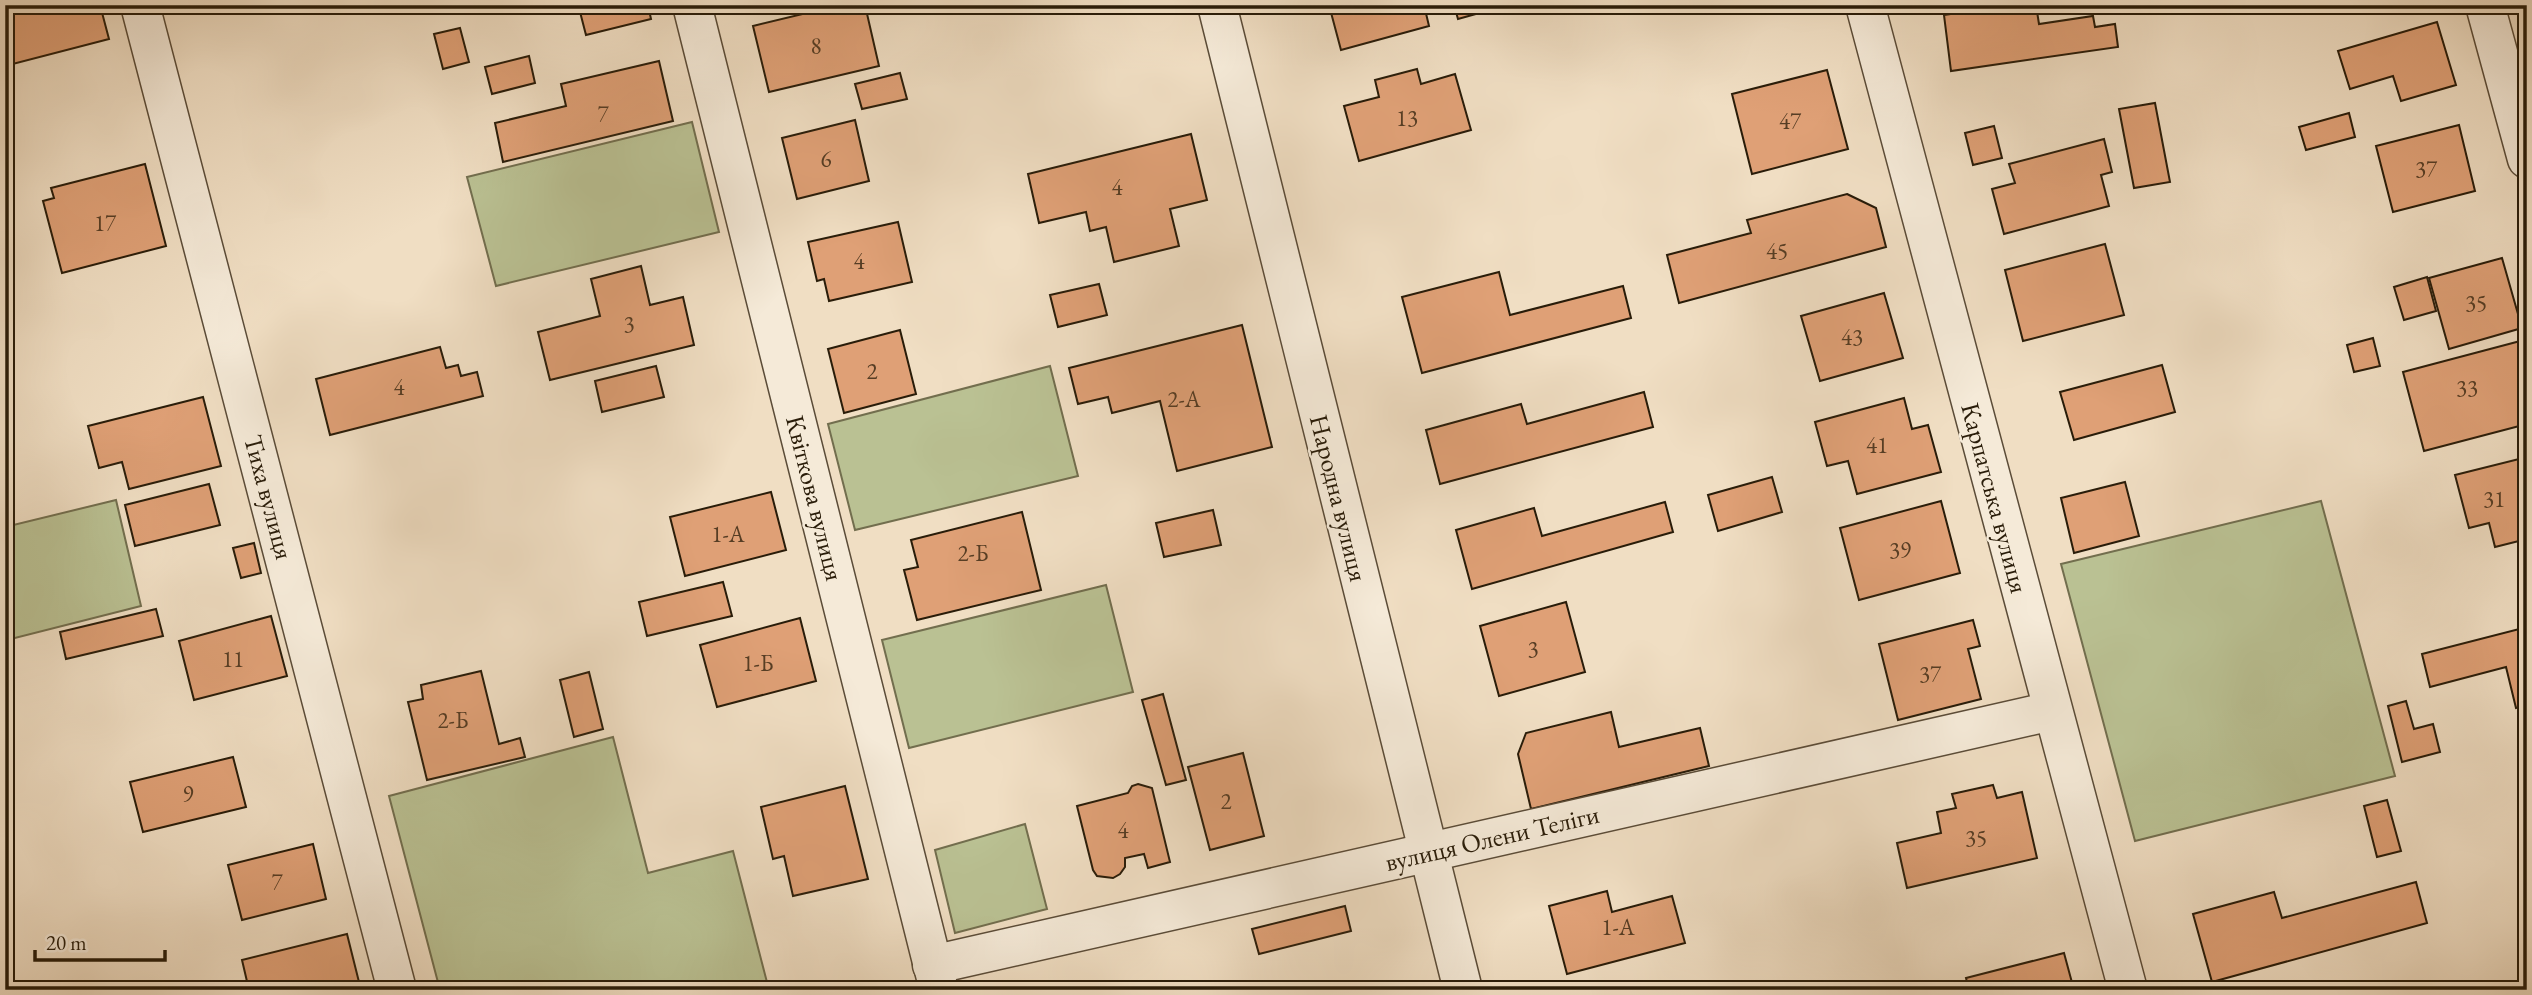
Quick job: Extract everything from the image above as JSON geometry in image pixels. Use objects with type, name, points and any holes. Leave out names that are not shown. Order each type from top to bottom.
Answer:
[{"type":"street","name":"Тиха вулиця","points":[[140,5],[397,990]]},
{"type":"street","name":"Квіткова вулиця","points":[[692,5],[935,977]]},
{"type":"street","name":"Народна вулиця","points":[[1217,5],[1463,990]]},
{"type":"street","name":"Карпатська вулиця","points":[[1865,5],[2128,990]]},
{"type":"street","points":[[2485,5],[2527,159]]},
{"type":"street","name":"вулиця Олени Теліги","points":[[935,977],[1428,852],[2052,711]]},
{"type":"green space","points":[[692,122],[719,232],[496,286],[467,177]]},
{"type":"green space","points":[[1050,366],[1078,476],[855,530],[828,424]]},
{"type":"green space","points":[[116,500],[141,606],[7,640],[5,527]]},
{"type":"green space","points":[[2321,501],[2395,776],[2135,841],[2061,564]]},
{"type":"green space","points":[[1106,585],[1133,692],[909,748],[882,640]]},
{"type":"green space","points":[[613,737],[648,873],[733,851],[769,990],[440,990],[389,796]]},
{"type":"green space","points":[[1025,824],[1047,909],[955,933],[935,850]]},
{"type":"building","points":[[5,5],[100,5],[109,39],[5,66]]},
{"type":"building","points":[[564,5],[648,5],[651,19],[586,35],[579,8],[566,11]]},
{"type":"building","points":[[840,5],[865,5],[879,66],[769,92],[753,26]]},
{"type":"building","points":[[1329,5],[1424,5],[1429,26],[1341,50]]},
{"type":"building","points":[[1454,5],[1508,5],[1458,19]]},
{"type":"building","points":[[2011,5],[2036,5],[2039,24],[2093,16],[2095,27],[2115,24],[2118,47],[1951,71],[1944,15]]},
{"type":"building","points":[[2437,22],[2456,85],[2401,101],[2393,76],[2350,89],[2338,51]]},
{"type":"building","points":[[460,28],[469,62],[443,69],[434,34]]},
{"type":"building","points":[[529,56],[535,83],[492,94],[485,67]]},
{"type":"building","points":[[659,61],[673,121],[503,162],[495,123],[566,106],[561,84]]},
{"type":"building","points":[[1417,69],[1421,84],[1455,74],[1471,130],[1359,161],[1344,106],[1379,97],[1375,80]]},
{"type":"building","points":[[1827,70],[1848,149],[1752,174],[1732,94]]},
{"type":"building","points":[[900,73],[907,99],[862,109],[855,84]]},
{"type":"building","points":[[2155,103],[2170,182],[2134,188],[2119,109]]},
{"type":"building","points":[[2349,113],[2355,137],[2306,150],[2299,127]]},
{"type":"building","points":[[855,120],[869,181],[797,199],[782,138]]},
{"type":"building","points":[[2459,125],[2475,191],[2393,212],[2376,146]]},
{"type":"building","points":[[1994,126],[2002,158],[1973,165],[1965,133]]},
{"type":"building","points":[[1191,134],[1207,200],[1170,209],[1179,246],[1114,262],[1106,227],[1090,231],[1086,212],[1039,223],[1028,174]]},
{"type":"building","points":[[2104,139],[2112,172],[2101,175],[2109,206],[2004,234],[1992,189],[2015,183],[2009,164]]},
{"type":"building","points":[[145,164],[166,246],[62,273],[43,201],[54,198],[51,188]]},
{"type":"building","points":[[1847,194],[1876,208],[1886,247],[1679,303],[1667,255],[1751,233],[1747,220]]},
{"type":"building","points":[[898,222],[912,282],[829,301],[824,279],[817,281],[808,242]]},
{"type":"building","points":[[2105,244],[2124,315],[2023,341],[2005,270]]},
{"type":"building","points":[[2502,258],[2522,328],[2449,349],[2429,278]]},
{"type":"building","points":[[641,266],[650,305],[683,297],[694,345],[550,380],[538,332],[600,316],[591,279]]},
{"type":"building","points":[[1499,272],[1510,315],[1623,286],[1631,318],[1422,373],[1402,297]]},
{"type":"building","points":[[2427,277],[2436,311],[2404,320],[2394,287]]},
{"type":"building","points":[[1099,284],[1107,315],[1058,327],[1050,295]]},
{"type":"building","points":[[1884,293],[1903,358],[1820,381],[1801,316]]},
{"type":"building","points":[[1242,325],[1272,447],[1177,471],[1160,401],[1112,413],[1108,397],[1078,404],[1069,368]]},
{"type":"building","points":[[900,330],[916,394],[844,413],[828,349]]},
{"type":"building","points":[[2373,338],[2380,366],[2354,372],[2347,345]]},
{"type":"building","points":[[2524,340],[2527,351],[2527,404],[2523,405],[2527,424],[2424,451],[2403,372]]},
{"type":"building","points":[[440,347],[446,368],[458,365],[461,376],[477,372],[483,396],[330,435],[316,379]]},
{"type":"building","points":[[2162,365],[2175,412],[2074,440],[2060,392]]},
{"type":"building","points":[[656,366],[664,397],[602,412],[595,381]]},
{"type":"building","points":[[1644,392],[1653,427],[1440,484],[1426,430],[1521,404],[1527,424]]},
{"type":"building","points":[[203,397],[221,466],[129,489],[122,462],[99,468],[88,426]]},
{"type":"building","points":[[1904,398],[1912,429],[1928,425],[1941,472],[1857,494],[1848,461],[1827,466],[1815,422]]},
{"type":"building","points":[[2527,457],[2527,539],[2495,547],[2489,523],[2469,528],[2455,475]]},
{"type":"building","points":[[1772,477],[1782,512],[1718,531],[1708,495]]},
{"type":"building","points":[[2125,482],[2139,536],[2074,553],[2061,498]]},
{"type":"building","points":[[209,484],[220,525],[135,546],[125,505]]},
{"type":"building","points":[[771,492],[786,550],[685,576],[670,517]]},
{"type":"building","points":[[1941,501],[1960,573],[1859,600],[1840,528]]},
{"type":"building","points":[[1665,502],[1673,532],[1472,589],[1456,530],[1534,508],[1542,536]]},
{"type":"building","points":[[1213,510],[1221,545],[1164,557],[1156,523]]},
{"type":"building","points":[[1022,512],[1041,590],[917,620],[904,570],[918,567],[911,540]]},
{"type":"building","points":[[254,543],[261,573],[241,578],[233,548]]},
{"type":"building","points":[[723,582],[732,616],[647,636],[639,602]]},
{"type":"building","points":[[1566,602],[1585,672],[1499,696],[1480,626]]},
{"type":"building","points":[[156,609],[163,636],[66,659],[60,632]]},
{"type":"building","points":[[271,616],[287,676],[194,700],[179,641]]},
{"type":"building","points":[[800,618],[816,681],[717,707],[700,645]]},
{"type":"building","points":[[1973,620],[1980,646],[1968,649],[1981,699],[1898,720],[1879,644]]},
{"type":"building","points":[[2527,627],[2527,705],[2516,708],[2506,667],[2430,687],[2422,654]]},
{"type":"building","points":[[481,671],[499,744],[520,738],[525,757],[427,780],[408,702],[423,699],[421,685]]},
{"type":"building","points":[[589,672],[603,729],[574,737],[560,680]]},
{"type":"building","points":[[1163,694],[1186,780],[1166,785],[1142,700]]},
{"type":"building","points":[[2406,701],[2414,729],[2433,724],[2440,752],[2402,762],[2388,706]]},
{"type":"building","points":[[1611,712],[1619,747],[1700,728],[1709,766],[1531,809],[1518,754],[1526,733]]},
{"type":"building","points":[[1243,753],[1264,836],[1210,850],[1188,767]]},
{"type":"building","points":[[233,757],[246,807],[143,832],[130,782]]},
{"type":"building","points":[[1138,784],[1152,788],[1170,862],[1148,868],[1144,854],[1125,858],[1125,867],[1113,878],[1097,876],[1093,870],[1077,806],[1128,793],[1132,786]]},
{"type":"building","points":[[1993,785],[1997,798],[2022,792],[2037,858],[1907,888],[1897,843],[1941,833],[1937,812],[1956,808],[1952,794]]},
{"type":"building","points":[[845,786],[868,879],[793,896],[784,856],[773,859],[761,807]]},
{"type":"building","points":[[2387,800],[2401,851],[2377,857],[2364,806]]},
{"type":"building","points":[[313,844],[326,899],[242,920],[228,865]]},
{"type":"building","points":[[2416,882],[2427,923],[2212,982],[2193,914],[2274,892],[2282,918]]},
{"type":"building","points":[[1607,891],[1612,912],[1672,896],[1685,943],[1567,974],[1549,906]]},
{"type":"building","points":[[1345,906],[1351,931],[1259,954],[1252,929]]},
{"type":"building","points":[[347,934],[361,990],[249,990],[242,960]]},
{"type":"building","points":[[2064,953],[2074,990],[1969,990],[1966,978]]},
{"type":"building","points":[[1202,984],[1204,990],[1178,990]]}]
